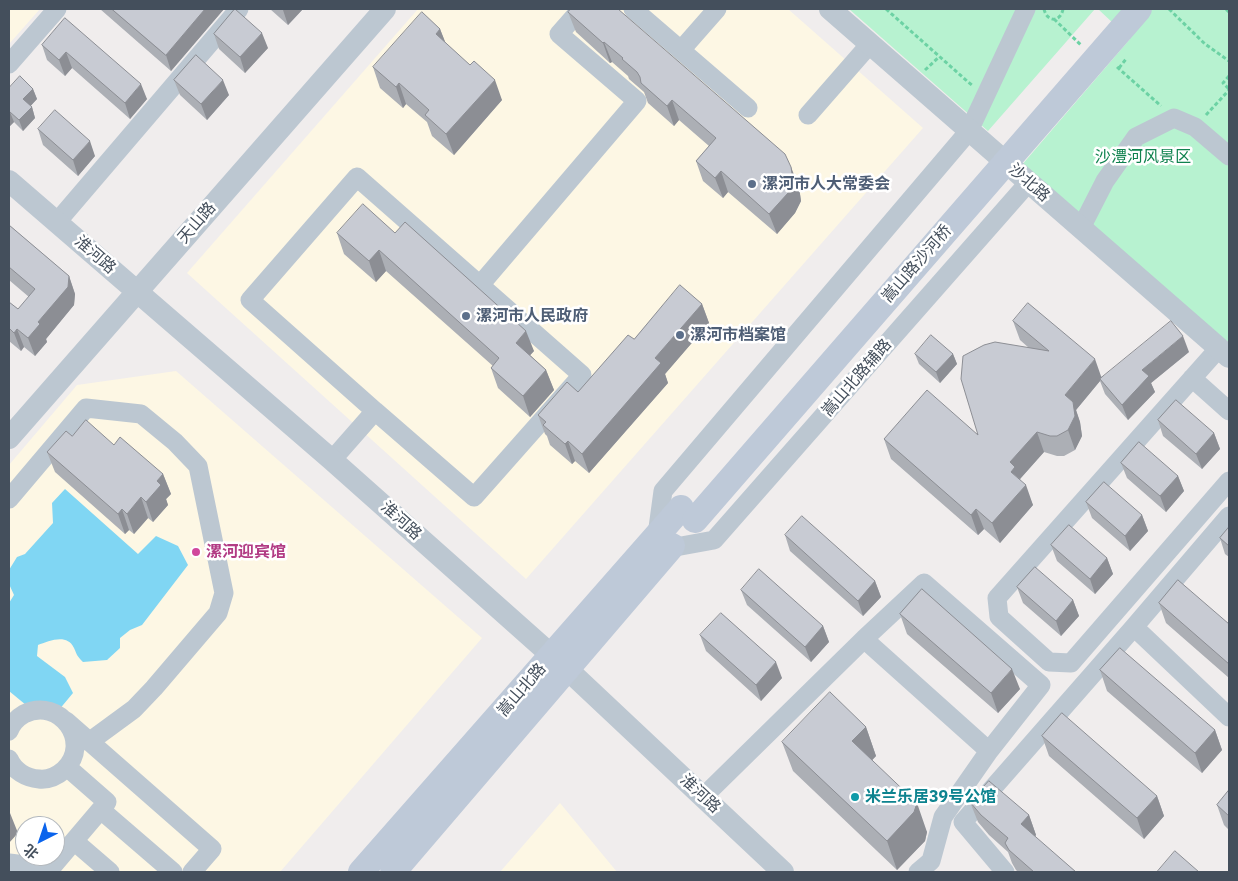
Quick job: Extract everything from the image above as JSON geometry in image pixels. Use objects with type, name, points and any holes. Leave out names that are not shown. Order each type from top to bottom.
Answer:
[{"type":"main road","name":"嵩山路沙河桥","points":[[688,514],[1115,9]]},
{"type":"main road","name":"嵩山路沙河桥","points":[[688,514],[1139,9]]},
{"type":"main road","name":"嵩山北路","points":[[393,872],[560,662],[688,514]]},
{"type":"main road","name":"嵩山北路","points":[[361,872],[560,662]]},
{"type":"street","points":[[9,64],[57,9]]},
{"type":"street","points":[[57,222],[239,9]]},
{"type":"street","name":"天山路","points":[[9,438],[385,9]]},
{"type":"street","points":[[480,285],[637,101],[559,34],[581,9]]},
{"type":"street","points":[[633,9],[748,108]]},
{"type":"street","points":[[681,50],[717,9]]},
{"type":"street","name":"沙北路","points":[[830,9],[1224,352]]},
{"type":"street","points":[[664,542],[663,491],[969,131],[1026,9]]},
{"type":"street","points":[[808,115],[870,44]]},
{"type":"street","points":[[1081,228],[1105,181],[1136,137],[1174,118],[1195,127],[1229,156]]},
{"type":"street","points":[[357,177],[582,375],[474,497],[375,410],[250,300],[357,177]]},
{"type":"street","name":"淮河路","points":[[9,181],[332,460],[560,662],[783,872]]},
{"type":"street","name":"嵩山北路辅路","points":[[664,542],[714,540],[1028,182]]},
{"type":"street","points":[[1224,352],[1192,378],[997,598],[999,617],[1049,662],[1071,663],[1229,481]]},
{"type":"street","points":[[1192,378],[1229,411]]},
{"type":"street","points":[[9,499],[86,408],[141,414],[175,442],[198,466],[224,593],[218,613],[134,709],[90,742]]},
{"type":"street","points":[[332,460],[375,410]]},
{"type":"street","points":[[1005,872],[963,822],[1229,516]]},
{"type":"street","points":[[702,797],[924,583],[1041,686],[989,751],[943,817],[931,860],[918,872]]},
{"type":"street","points":[[1134,627],[1229,717]]},
{"type":"street","points":[[864,639],[989,751]]},
{"type":"street","points":[[11,721],[29,712],[39,710],[49,711],[58,715],[212,849],[192,872]]},
{"type":"street","points":[[9,759],[24,776],[33,779],[42,780],[60,774],[67,768],[75,750],[72,730],[66,722]]},
{"type":"street","points":[[9,863],[51,868],[107,802],[67,768]]},
{"type":"street","points":[[101,810],[173,872]]},
{"type":"street","points":[[74,841],[110,872]]},
{"type":"path","points":[[886,9],[966,81],[987,94]]},
{"type":"path","points":[[1044,9],[1046,16],[1054,19],[1083,46]]},
{"type":"path","points":[[1054,19],[1062,14],[1063,9]]},
{"type":"path","points":[[1169,9],[1205,44],[1229,61]]},
{"type":"path","points":[[1226,9],[1229,12]]},
{"type":"path","points":[[1118,68],[1174,118]]},
{"type":"path","points":[[1195,127],[1229,89],[1223,83],[1229,76]]},
{"type":"shaded area","points":[[9,9],[40,9],[9,44]]},
{"type":"shaded area","name":"漯河市人民政府","points":[[418,9],[788,9],[923,128],[526,579],[187,273]]},
{"type":"shaded area","name":"漯河迎宾馆","points":[[176,371],[482,638],[280,872],[9,872],[9,465],[77,385]]},
{"type":"shaded area","points":[[560,803],[617,872],[500,872]]},
{"type":"green space","points":[[849,9],[1095,9],[988,131]]},
{"type":"green space","name":"沙澧河风景区","points":[[1098,9],[1229,9],[1229,343],[1021,166],[1130,39]]},
{"type":"water","points":[[65,489],[138,554],[156,536],[178,546],[188,565],[142,625],[130,630],[120,638],[120,648],[107,660],[83,662],[71,643],[62,639],[38,645],[37,656],[65,677],[73,693],[58,711],[26,705],[9,691],[9,603],[14,595],[9,584],[9,570],[17,557],[25,554],[53,523],[52,503]]},
{"type":"building","points":[[112,9],[205,9],[166,55]]},
{"type":"building","points":[[235,9],[262,33],[240,57],[214,34]]},
{"type":"building","points":[[571,9],[618,9],[785,154],[791,167],[793,180],[788,193],[769,214],[721,171],[715,178],[696,161],[716,138],[672,100],[667,106],[641,83],[637,72],[568,12]]},
{"type":"building","points":[[422,12],[440,29],[436,34],[470,65],[474,61],[495,80],[446,134],[425,115],[429,110],[399,83],[396,87],[373,67]]},
{"type":"building","points":[[65,18],[141,84],[125,103],[66,52],[59,60],[42,45]]},
{"type":"building","points":[[196,55],[223,80],[201,104],[174,80]]},
{"type":"building","points":[[20,76],[33,89],[23,99],[32,107],[19,120],[9,113],[9,88]]},
{"type":"building","points":[[55,110],[90,141],[73,160],[38,129]]},
{"type":"building","name":"漯河市人民政府","points":[[363,204],[395,233],[405,222],[526,331],[516,343],[546,370],[523,396],[491,368],[499,358],[379,250],[369,261],[337,233]]},
{"type":"building","points":[[9,225],[69,276],[68,287],[38,322],[40,324],[28,338],[17,329],[14,333],[9,328],[9,302],[18,309],[35,289],[9,267]]},
{"type":"building","points":[[680,285],[702,304],[655,358],[661,363],[582,454],[568,441],[565,444],[543,425],[546,422],[538,415],[567,382],[578,392],[628,335],[634,339]]},
{"type":"building","points":[[1028,303],[1095,359],[1065,395],[1073,402],[1075,416],[1068,430],[1057,436],[1037,432],[1010,462],[1015,467],[1011,472],[1026,485],[992,523],[976,509],[971,515],[884,439],[927,390],[978,435],[961,379],[963,356],[984,345],[995,342],[1049,351],[1013,321]]},
{"type":"building","points":[[1171,321],[1183,336],[1142,370],[1149,376],[1122,405],[1100,379]]},
{"type":"building","points":[[931,335],[953,354],[936,372],[915,354]]},
{"type":"building","points":[[1176,400],[1214,433],[1196,454],[1158,420]]},
{"type":"building","points":[[86,420],[114,445],[120,437],[163,474],[157,481],[161,485],[146,502],[141,497],[127,514],[122,509],[118,514],[47,452],[66,431],[72,436]]},
{"type":"building","points":[[1139,442],[1178,476],[1160,496],[1121,463]]},
{"type":"building","points":[[1104,482],[1142,515],[1125,536],[1086,502]]},
{"type":"building","points":[[802,516],[875,581],[858,601],[785,535]]},
{"type":"building","points":[[1069,525],[1107,558],[1090,579],[1051,545]]},
{"type":"building","points":[[1229,527],[1229,546],[1220,538]]},
{"type":"building","points":[[1035,567],[1073,600],[1056,621],[1017,587]]},
{"type":"building","points":[[759,569],[823,626],[805,647],[741,590]]},
{"type":"building","points":[[1178,580],[1229,624],[1229,664],[1159,603]]},
{"type":"building","points":[[922,589],[1012,669],[991,693],[900,614]]},
{"type":"building","points":[[721,613],[776,662],[756,685],[700,635]]},
{"type":"building","points":[[1120,648],[1215,730],[1195,753],[1100,670]]},
{"type":"building","name":"米兰乐居39号公馆","points":[[830,692],[866,727],[852,741],[917,803],[914,812],[887,841],[782,742]]},
{"type":"building","points":[[1062,713],[1157,796],[1137,818],[1042,736]]},
{"type":"building","points":[[989,781],[1029,815],[1021,824],[1076,872],[1034,872],[1009,850],[1005,843],[1008,838],[981,815],[970,802]]},
{"type":"building","points":[[1229,790],[1229,816],[1217,805]]},
{"type":"building","points":[[1175,851],[1199,872],[1157,872]]},
{"type":"place","name":"漯河市人大常委会","points":[[752,184]]},
{"type":"place","name":"漯河市人民政府","points":[[466,316]]},
{"type":"place","name":"漯河市档案馆","points":[[680,335]]},
{"type":"place","name":"漯河迎宾馆","points":[[196,552]]},
{"type":"place","name":"米兰乐居39号公馆","points":[[855,797]]}]
